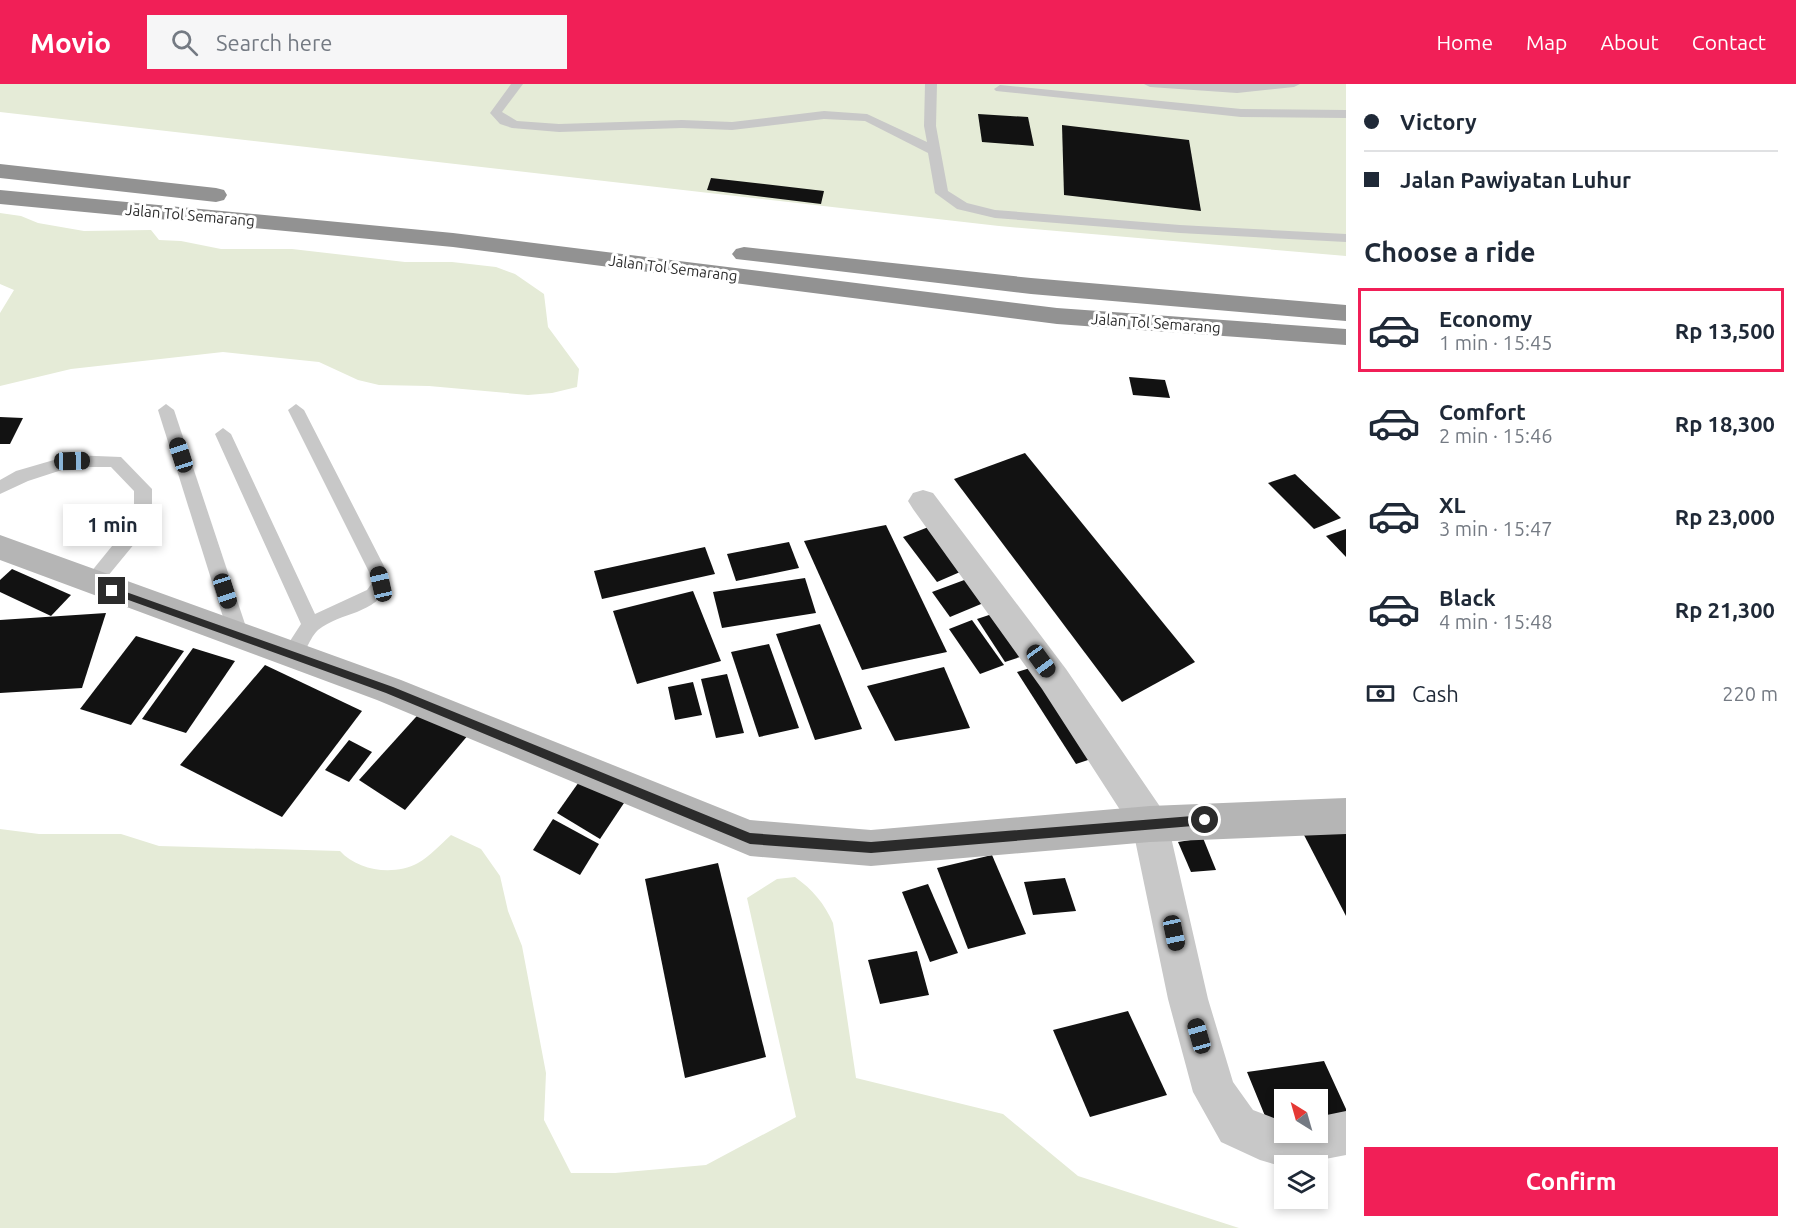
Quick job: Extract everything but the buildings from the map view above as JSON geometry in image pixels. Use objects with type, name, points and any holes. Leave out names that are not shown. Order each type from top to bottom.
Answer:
[{"type":"highway","name":"Jalan Tol Semarang","points":[[0,171],[1031,286],[1346,313]]},
{"type":"highway","name":"Jalan Tol Semarang","points":[[0,197],[453,240],[1057,316],[1346,337]]},
{"type":"main road","points":[[0,548],[389,690],[750,838],[871,848],[1150,824],[1346,816]]},
{"type":"street","points":[[923,501],[1054,679],[1150,824],[1188,999],[1215,1092],[1237,1126],[1260,1138],[1289,1146],[1346,1133]]},
{"type":"lane","points":[[1150,84],[1238,89],[1294,84]]},
{"type":"lane","points":[[1268,86],[1278,102],[1281,114]]},
{"type":"lane","points":[[514,88],[498,107],[498,117],[516,125],[559,128],[682,123],[732,126],[824,115],[867,117],[933,150]]},
{"type":"lane","points":[[930,88],[930,126],[942,193],[962,206],[995,214],[1180,229],[1346,238]]},
{"type":"lane","points":[[1000,89],[1072,93],[1150,105],[1244,114],[1346,114]]},
{"type":"lane","points":[[166,410],[239,636]]},
{"type":"lane","points":[[291,655],[311,625],[374,595],[381,584],[378,572],[296,410]]},
{"type":"lane","points":[[223,434],[311,625]]},
{"type":"lane","points":[[0,488],[22,476],[72,461],[115,460],[143,489],[143,520],[91,583]]},
{"type":"green space","points":[[0,84],[1346,84],[1346,256],[999,226],[0,112]]},
{"type":"green space","points":[[0,213],[21,216],[38,223],[84,231],[151,230],[159,240],[181,241],[221,249],[292,249],[405,262],[452,262],[496,267],[515,274],[544,294],[548,327],[579,369],[577,387],[552,393],[528,395],[429,386],[379,385],[358,380],[319,362],[223,352],[71,369],[0,386],[0,313],[14,290],[0,284]]},
{"type":"green space","points":[[0,829],[39,834],[121,834],[159,846],[340,851],[356,863],[366,867],[388,870],[418,863],[451,835],[481,849],[500,876],[508,911],[522,946],[546,1073],[544,1120],[571,1173],[615,1173],[706,1165],[796,1117],[747,898],[777,879],[795,877],[817,897],[833,923],[856,1078],[1003,1114],[1078,1176],[1239,1228],[0,1228]]},
{"type":"route","points":[[112,591],[389,690],[750,838],[871,848],[1205,820]]}]
